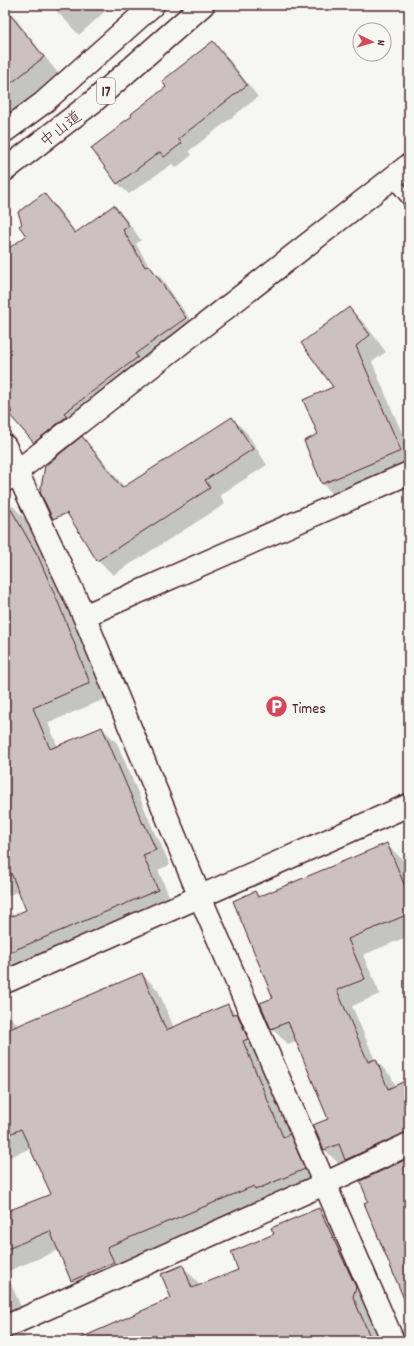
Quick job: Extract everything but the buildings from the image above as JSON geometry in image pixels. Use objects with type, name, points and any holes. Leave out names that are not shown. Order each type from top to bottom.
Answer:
[{"type":"main road","name":"中山道","points":[[5,131],[43,102],[153,5]]},
{"type":"main road","name":"中山道","points":[[5,170],[94,101],[202,5]]},
{"type":"main road","points":[[11,476],[409,165]]},
{"type":"main road","points":[[5,446],[11,476],[84,616],[200,897],[393,1341]]},
{"type":"main road","points":[[84,616],[409,473]]},
{"type":"main road","points":[[5,982],[409,805]]},
{"type":"main road","points":[[5,1327],[324,1184],[409,1144]]},
{"type":"lane","points":[[392,179],[409,200]]},
{"type":"place","name":"Times","points":[[276,707]]}]
